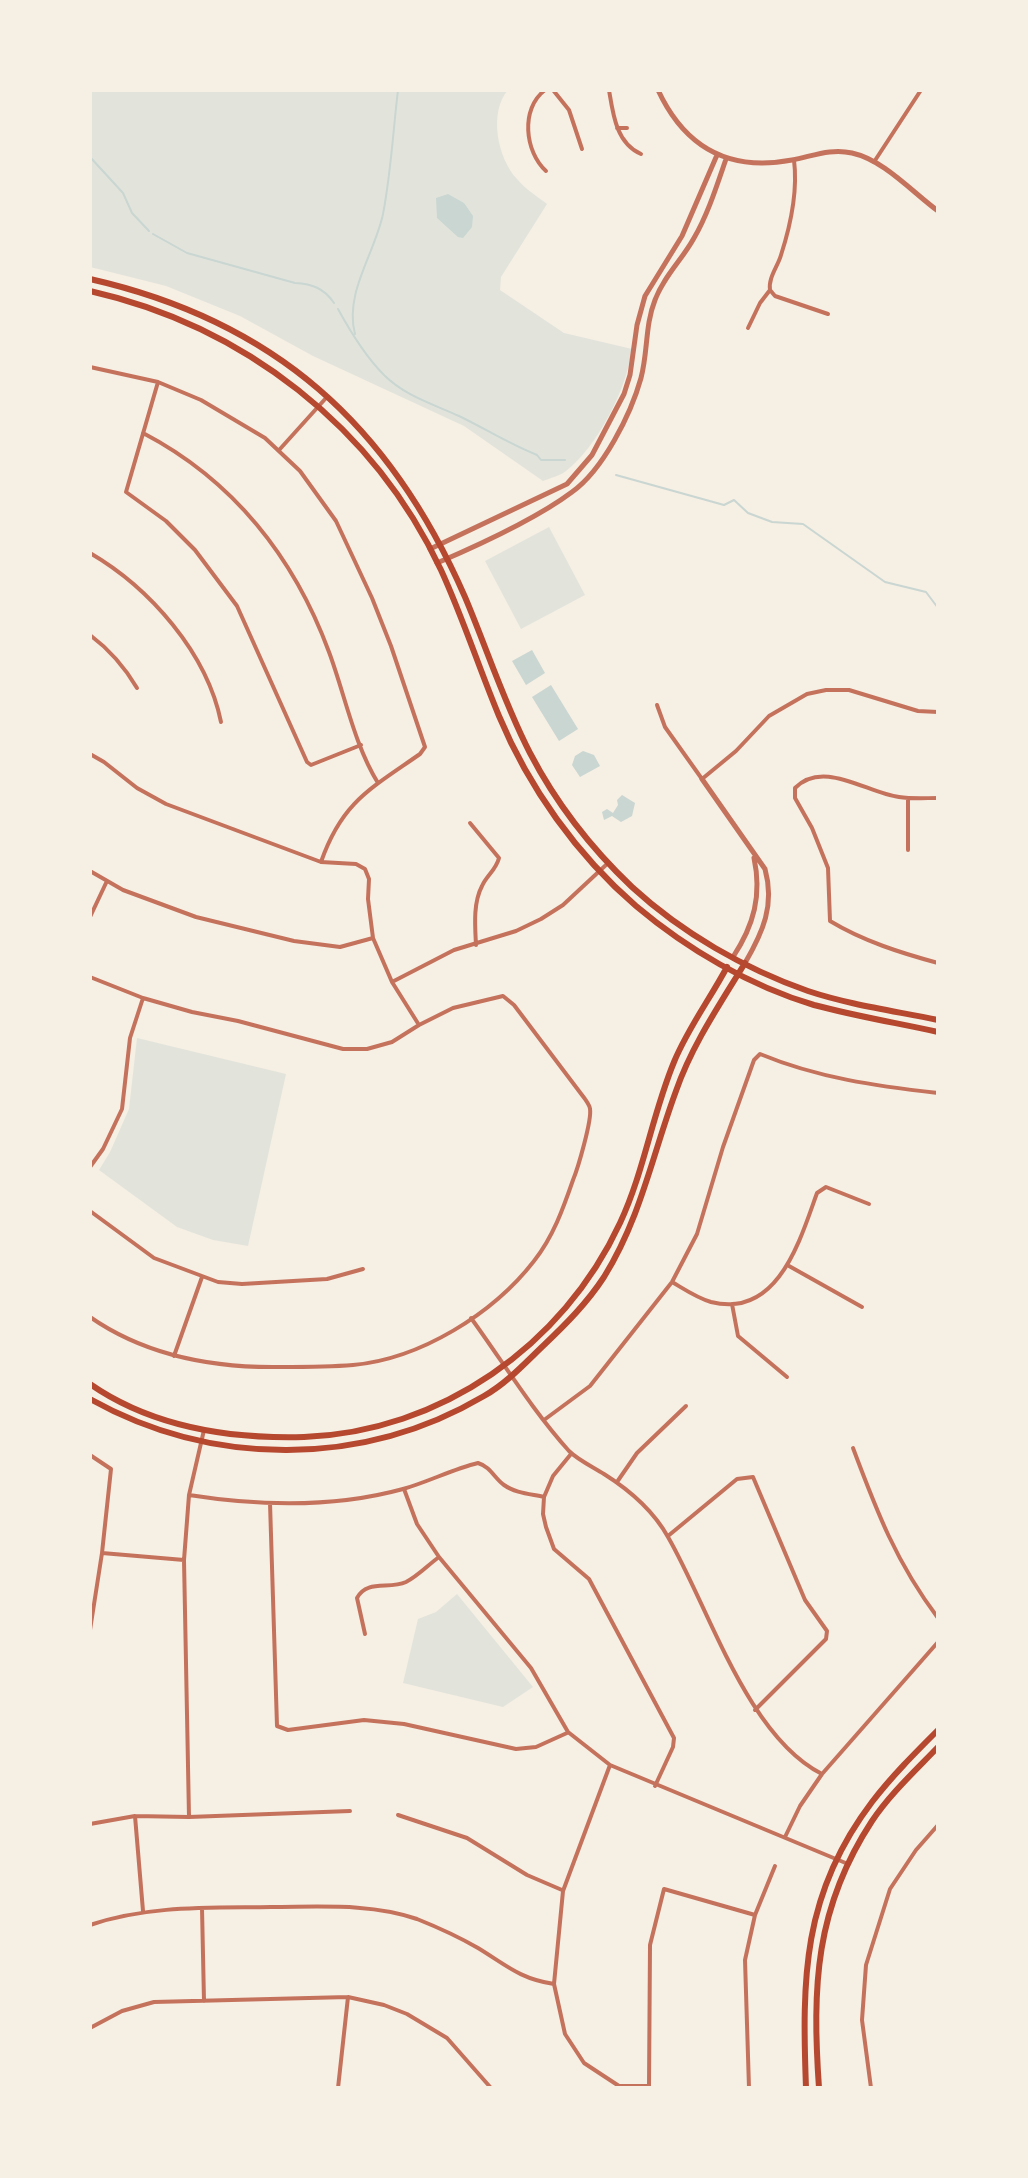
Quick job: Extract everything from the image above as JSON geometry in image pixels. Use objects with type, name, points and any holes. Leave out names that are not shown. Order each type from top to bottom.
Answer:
[{"type":"main road","points":[[90,279],[155,296],[231,329],[291,367],[327,396],[375,444],[414,498],[441,544],[531,754],[555,796],[608,863],[652,904],[733,957],[808,991],[938,1020]]},
{"type":"main road","points":[[90,291],[143,306],[214,335],[276,372],[345,431],[404,503],[430,549],[500,719],[527,772],[570,837],[599,871],[659,924],[738,973],[811,1004],[938,1032]]},
{"type":"main road","points":[[90,1384],[142,1411],[204,1430],[274,1438],[325,1436],[357,1430],[414,1415],[480,1385],[558,1316],[597,1263],[620,1224],[665,1087],[685,1037],[733,957]]},
{"type":"main road","points":[[90,1399],[130,1420],[201,1442],[251,1450],[315,1451],[373,1441],[424,1424],[484,1396],[512,1376],[578,1313],[604,1277],[635,1220],[676,1090],[699,1039],[745,963]]},
{"type":"main road","points":[[665,1087],[676,1090]]},
{"type":"main road","points":[[806,2088],[803,1998],[817,1911],[837,1860],[870,1804],[938,1730]]},
{"type":"main road","points":[[819,2088],[815,2018],[818,1966],[830,1909],[848,1864],[873,1820],[938,1747]]},
{"type":"street","points":[[545,90],[531,108],[528,130],[536,163],[546,171]]},
{"type":"street","points":[[553,90],[569,110],[582,149]]},
{"type":"street","points":[[609,90],[617,128],[627,145],[641,154]]},
{"type":"street","points":[[658,90],[684,130],[726,159],[757,165],[836,151],[859,155],[874,162],[938,211]]},
{"type":"street","points":[[874,162],[921,90]]},
{"type":"street","points":[[617,128],[627,128]]},
{"type":"street","points":[[430,549],[567,484],[592,455],[624,394],[640,311],[652,280],[682,236],[717,155]]},
{"type":"street","points":[[437,563],[573,492],[606,455],[641,377],[650,314],[662,284],[693,241],[726,159]]},
{"type":"street","points":[[794,160],[795,192],[782,252],[769,284],[770,290],[775,296],[828,314]]},
{"type":"street","points":[[695,209],[706,213]]},
{"type":"street","points":[[748,328],[770,290]]},
{"type":"street","points":[[635,341],[647,342]]},
{"type":"street","points":[[90,367],[158,382],[235,418],[280,449],[312,486],[344,537],[391,646],[425,747],[349,807],[331,834],[321,862]]},
{"type":"street","points":[[630,375],[641,377]]},
{"type":"street","points":[[158,382],[126,492],[166,521],[195,550],[237,606],[307,762],[311,765],[361,745]]},
{"type":"street","points":[[280,449],[327,396]]},
{"type":"street","points":[[143,433],[167,446],[230,494],[257,522],[281,554],[329,650],[370,770],[378,783]]},
{"type":"street","points":[[90,553],[148,595],[174,626],[217,702],[221,722]]},
{"type":"street","points":[[90,635],[108,649],[137,688]]},
{"type":"street","points":[[702,779],[742,745],[769,716],[807,694],[849,690],[918,711],[938,712]]},
{"type":"street","points":[[657,705],[665,727],[765,869],[770,903],[762,932],[745,963]]},
{"type":"street","points":[[90,754],[151,797],[321,862],[356,864],[367,872],[373,938],[392,982],[419,1025]]},
{"type":"street","points":[[938,798],[889,795],[836,778],[813,778],[795,788],[795,798],[812,828],[828,868],[830,921],[853,934],[938,963]]},
{"type":"street","points":[[908,798],[908,850]]},
{"type":"street","points":[[470,823],[499,858],[497,867],[480,888],[475,918],[476,945]]},
{"type":"street","points":[[733,957],[757,905],[757,871],[753,853]]},
{"type":"street","points":[[392,982],[454,950],[516,931],[541,919],[563,905],[608,863]]},
{"type":"street","points":[[90,871],[107,882],[196,917],[294,941],[340,947],[373,938]]},
{"type":"street","points":[[90,917],[107,882]]},
{"type":"street","points":[[90,977],[143,998],[192,1012],[343,1049],[367,1049],[392,1042],[453,1008],[503,996],[532,1028],[591,1111],[576,1173],[556,1227],[534,1261],[509,1288],[471,1318],[427,1344],[389,1358],[355,1365],[252,1368],[215,1365],[174,1356],[131,1339],[90,1317]]},
{"type":"street","points":[[90,1167],[103,1149],[122,1109],[130,1038],[143,998]]},
{"type":"street","points":[[544,1420],[590,1386],[672,1282],[697,1234],[723,1147],[754,1060],[760,1054],[821,1076],[864,1085],[938,1093]]},
{"type":"street","points":[[672,1282],[712,1302],[732,1304],[751,1299],[767,1290],[789,1266],[817,1193],[826,1187],[869,1204]]},
{"type":"street","points":[[90,1211],[154,1258],[218,1282],[242,1284],[327,1279],[363,1269]]},
{"type":"street","points":[[789,1266],[862,1307]]},
{"type":"street","points":[[174,1356],[202,1277]]},
{"type":"street","points":[[732,1304],[738,1336],[787,1377]]},
{"type":"street","points":[[471,1318],[571,1454],[617,1482],[647,1506],[668,1536],[755,1710],[783,1743],[822,1774]]},
{"type":"street","points":[[617,1482],[637,1453],[686,1406]]},
{"type":"street","points":[[189,1817],[184,1560],[189,1495],[204,1430]]},
{"type":"street","points":[[853,1448],[891,1546],[912,1583],[938,1618]]},
{"type":"street","points":[[571,1454],[553,1476],[544,1497],[543,1514],[554,1549],[589,1579],[674,1738],[655,1786]]},
{"type":"street","points":[[90,1455],[111,1469],[90,1630]]},
{"type":"street","points":[[189,1495],[270,1503],[319,1502],[404,1489],[478,1463],[486,1466],[510,1488],[544,1497]]},
{"type":"street","points":[[668,1536],[737,1479],[753,1477],[805,1600],[827,1631],[826,1639],[755,1710]]},
{"type":"street","points":[[404,1489],[417,1524],[439,1557],[531,1668],[568,1732],[610,1765],[848,1864]]},
{"type":"street","points":[[270,1503],[277,1726],[288,1730],[364,1720],[404,1724],[516,1749],[536,1747],[568,1732]]},
{"type":"street","points":[[102,1553],[184,1560]]},
{"type":"street","points":[[365,1634],[357,1598],[361,1590],[405,1583],[439,1557]]},
{"type":"street","points":[[785,1837],[800,1806],[822,1774],[938,1642]]},
{"type":"street","points":[[610,1765],[563,1891],[554,1984],[565,2034],[584,2063],[619,2086],[649,2087],[650,1945],[664,1889],[755,1915]]},
{"type":"street","points":[[90,1824],[135,1816],[350,1811]]},
{"type":"street","points":[[398,1815],[467,1838],[527,1875],[563,1891]]},
{"type":"street","points":[[135,1816],[143,1911]]},
{"type":"street","points":[[871,2088],[862,2020],[866,1965],[890,1889],[916,1850],[938,1825]]},
{"type":"street","points":[[749,2088],[745,1960],[755,1915],[775,1866]]},
{"type":"street","points":[[90,1925],[143,1911],[332,1906],[383,1910],[446,1932],[531,1981],[554,1984]]},
{"type":"street","points":[[202,1908],[204,2001]]},
{"type":"street","points":[[338,2088],[348,1997]]},
{"type":"street","points":[[90,2028],[122,2011],[154,2002],[348,1997],[407,2014],[447,2038],[491,2088]]},
{"type":"shaded area","points":[[90,90],[508,90],[498,111],[497,123],[505,160],[517,179],[547,204],[501,277],[500,290],[564,333],[632,349],[624,381],[600,432],[566,471],[543,481],[464,426],[313,356],[240,316],[166,286],[90,267]]},
{"type":"shaded area","points":[[448,194],[464,203],[473,216],[472,227],[463,238],[437,218],[436,198]]},
{"type":"shaded area","points":[[549,527],[585,595],[521,629],[485,561]]},
{"type":"shaded area","points":[[532,650],[545,673],[526,685],[512,661]]},
{"type":"shaded area","points":[[551,685],[578,729],[559,741],[532,697]]},
{"type":"shaded area","points":[[583,751],[594,755],[600,766],[580,777],[572,765],[575,756]]},
{"type":"shaded area","points":[[622,795],[635,803],[632,816],[621,822],[612,816],[604,820],[602,812],[607,809],[613,813]]},
{"type":"shaded area","points":[[137,1038],[286,1074],[248,1246],[213,1240],[177,1227],[99,1170],[129,1109]]},
{"type":"shaded area","points":[[457,1594],[533,1687],[503,1707],[403,1683],[418,1619],[436,1612]]},
{"type":"waterway","points":[[355,334],[353,319],[357,288],[379,229],[386,199],[398,90]]},
{"type":"waterway","points":[[90,157],[123,193],[132,213],[149,231]]},
{"type":"waterway","points":[[153,234],[187,253],[312,286],[322,290],[334,303]]},
{"type":"waterway","points":[[338,309],[371,360],[401,389],[537,455],[541,460],[565,460]]},
{"type":"waterway","points":[[616,475],[724,505],[734,500],[748,513],[772,522],[803,524],[885,582],[926,592],[938,608]]}]
